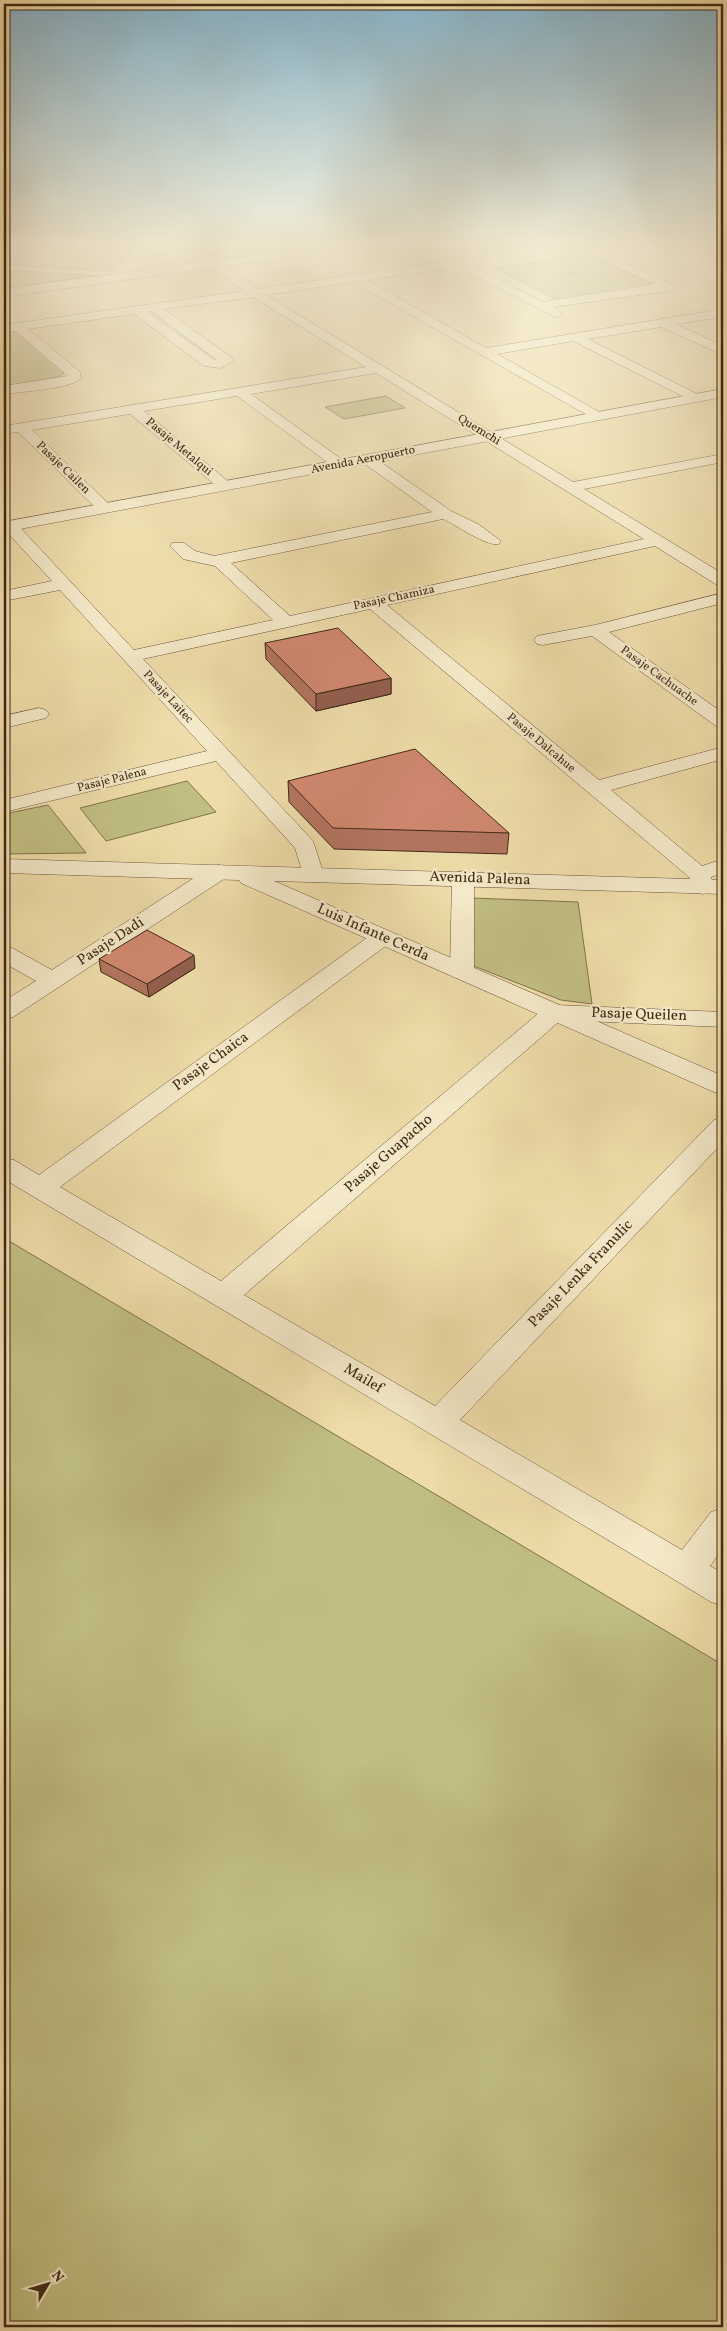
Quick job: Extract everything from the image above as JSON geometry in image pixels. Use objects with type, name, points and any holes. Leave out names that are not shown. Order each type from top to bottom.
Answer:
[{"type":"street","points":[[4,390],[66,381],[74,378],[75,375],[46,351]]},
{"type":"street","points":[[192,351],[209,363],[220,364],[227,361],[213,351]]},
{"type":"street","name":"Quemchi","points":[[348,351],[723,581]]},
{"type":"street","points":[[484,352],[491,351]]},
{"type":"street","points":[[602,351],[694,398]]},
{"type":"street","points":[[484,352],[596,416]]},
{"type":"street","points":[[4,430],[377,369]]},
{"type":"street","points":[[239,392],[339,464]]},
{"type":"street","name":"Avenida Aeropuerto","points":[[7,526],[722,394]]},
{"type":"street","name":"Pasaje Metalqui","points":[[133,409],[225,486]]},
{"type":"street","name":"Pasaje Cailen","points":[[20,427],[105,508]]},
{"type":"street","points":[[571,487],[723,458]]},
{"type":"street","points":[[367,459],[445,514],[472,527],[492,541]]},
{"type":"street","points":[[700,463],[715,472]]},
{"type":"street","points":[[178,546],[189,555],[209,561],[220,561],[445,514]]},
{"type":"street","name":"Pasaje Laitec","points":[[7,526],[64,584],[305,846],[313,875]]},
{"type":"street","name":"Pasaje Chamiza","points":[[130,656],[658,541]]},
{"type":"street","points":[[220,561],[286,622]]},
{"type":"street","points":[[4,596],[64,584]]},
{"type":"street","name":"Pasaje Cachuache","points":[[543,640],[595,630],[723,598]]},
{"type":"street","name":"Pasaje Dalcahue","points":[[373,603],[708,882]]},
{"type":"street","name":"Pasaje Cachuache","points":[[595,630],[723,722]]},
{"type":"street","points":[[4,722],[40,714]]},
{"type":"street","points":[[595,788],[723,753]]},
{"type":"street","name":"Pasaje Palena","points":[[4,806],[220,754]]},
{"type":"street","name":"Luis Infante Cerda","points":[[4,866],[228,872],[383,937],[723,1086]]},
{"type":"street","points":[[708,882],[723,866]]},
{"type":"street","name":"Avenida Palena","points":[[228,872],[708,882]]},
{"type":"street","name":"Pasaje Dadi","points":[[4,1012],[52,980],[228,872]]},
{"type":"street","points":[[462,972],[463,878]]},
{"type":"street","name":"Pasaje Chaica","points":[[40,1188],[383,937]]},
{"type":"street","points":[[4,953],[52,980]]},
{"type":"street","name":"Pasaje Queilen","points":[[555,1012],[723,1019]]},
{"type":"street","name":"Pasaje Guapacho","points":[[223,1296],[555,1012]]},
{"type":"street","name":"Pasaje Lenka Franulic","points":[[438,1423],[723,1126]]},
{"type":"street","name":"Mailef","points":[[4,1167],[723,1591]]},
{"type":"street","points":[[688,1570],[723,1522]]},
{"type":"shaded area","points":[[4,351],[40,351],[65,372],[58,377],[4,386]]},
{"type":"shaded area","points":[[386,396],[405,408],[344,419],[325,407]]},
{"type":"shaded area","points":[[187,781],[216,812],[106,841],[80,808]]},
{"type":"shaded area","points":[[48,805],[86,853],[4,854],[4,814]]},
{"type":"shaded area","points":[[472,898],[578,902],[592,1004],[561,1000],[471,965]]},
{"type":"shaded area","points":[[4,1238],[723,1665],[723,2327],[4,2327]]},
{"type":"building","points":[[338,628],[391,678],[316,694],[265,643]]},
{"type":"building","points":[[415,749],[509,833],[333,828],[288,781]]},
{"type":"building","points":[[147,930],[194,955],[147,984],[99,959]]}]
